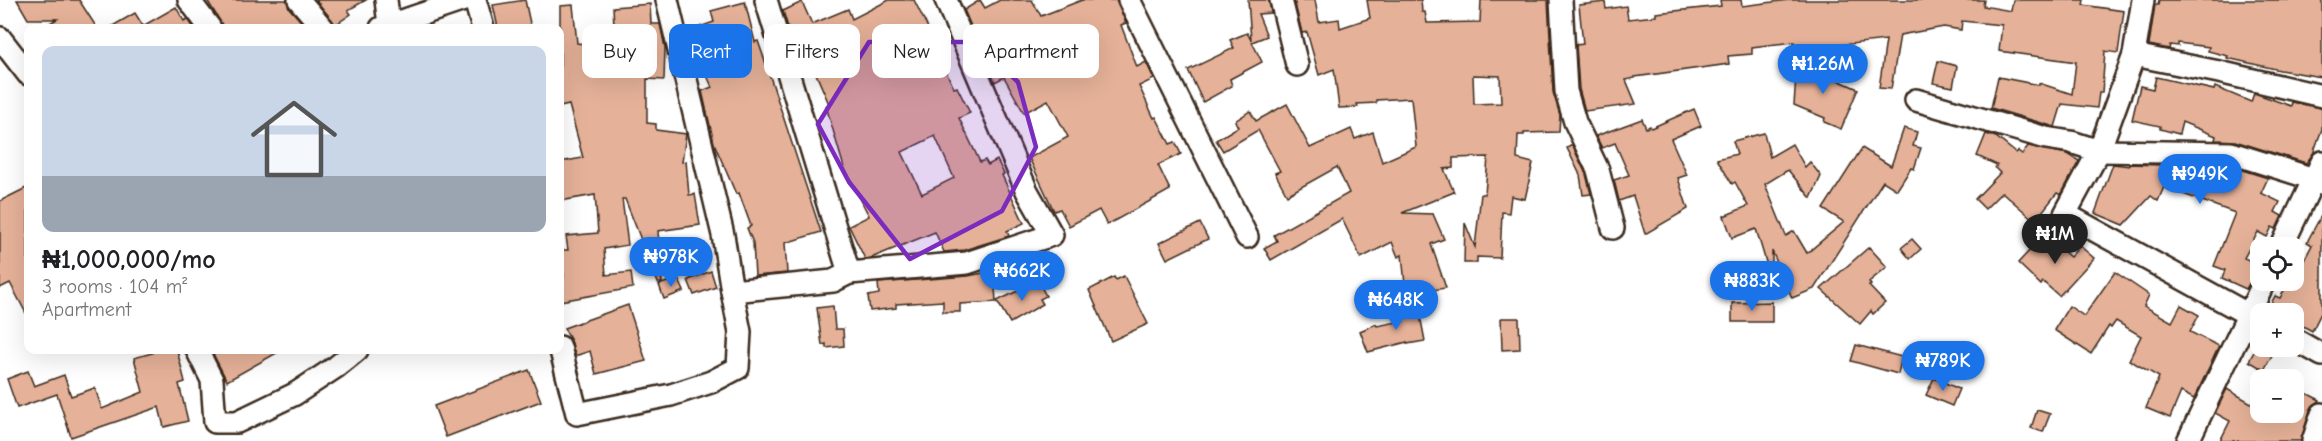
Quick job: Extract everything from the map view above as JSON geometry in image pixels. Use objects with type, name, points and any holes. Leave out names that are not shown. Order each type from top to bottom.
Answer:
[{"type":"street","points":[[189,0],[207,24]]},
{"type":"street","points":[[299,0],[320,24]]},
{"type":"street","points":[[385,24],[386,0]]},
{"type":"street","points":[[394,24],[464,0]]},
{"type":"street","points":[[475,0],[482,24]]},
{"type":"street","points":[[562,354],[577,414],[671,395],[711,382],[738,368],[740,333],[723,235],[667,0]]},
{"type":"street","points":[[766,0],[849,273]]},
{"type":"street","points":[[732,291],[834,281],[849,273],[967,263],[1052,235],[1027,191],[946,0]]},
{"type":"street","points":[[1129,0],[1247,237]]},
{"type":"street","points":[[1281,0],[1297,65]]},
{"type":"street","points":[[1561,0],[1566,91],[1575,123],[1598,170],[1613,228]]},
{"type":"street","points":[[2143,0],[2134,56],[2099,152],[2065,214],[2250,314]]},
{"type":"street","points":[[0,38],[24,69]]},
{"type":"street","points":[[2134,56],[2219,72],[2322,96]]},
{"type":"street","points":[[1916,100],[2046,138],[2072,142],[2099,152],[2231,153],[2319,175],[2287,237]]},
{"type":"street","points":[[2188,441],[2250,326]]},
{"type":"street","points":[[2304,345],[2322,355]]},
{"type":"street","points":[[199,354],[212,380],[215,422],[237,422],[296,394],[352,354]]},
{"type":"street","points":[[2313,441],[2322,414]]},
{"type":"highlighted area","points":[[869,42],[976,42],[1018,82],[1036,147],[1002,211],[910,259],[849,182],[818,124]]},
{"type":"building","points":[[17,0],[79,0],[94,24],[48,24],[57,19],[28,19]]},
{"type":"building","points":[[207,0],[287,0],[289,8],[303,24],[221,24]]},
{"type":"building","points":[[316,0],[366,0],[348,10],[351,14],[334,24]]},
{"type":"building","points":[[525,0],[530,24],[497,24],[493,5]]},
{"type":"building","points":[[889,0],[914,0],[926,24],[872,24],[872,78],[949,78],[954,88],[957,87],[970,113],[959,118],[980,162],[985,160],[988,165],[997,160],[1024,223],[1007,231],[1009,236],[964,250],[944,252],[935,232],[865,259],[849,226],[869,216],[845,171],[826,106],[829,104],[818,78],[860,78],[860,24],[812,24],[848,9],[852,19]],"holes":[[[935,136],[954,178],[922,194],[902,152]]]},
{"type":"building","points":[[980,0],[985,8],[1000,0],[1032,0],[1041,16],[1082,0],[1116,0],[1126,23],[1121,25],[1137,67],[1146,62],[1154,79],[1139,86],[1154,118],[1156,117],[1170,144],[1175,142],[1181,154],[1158,165],[1170,190],[1107,225],[1099,210],[1069,226],[1060,209],[1054,211],[1029,158],[1068,137],[1048,100],[1024,113],[1005,78],[1099,78],[1099,24],[970,24],[964,10]]},
{"type":"building","points":[[1248,0],[1269,0],[1271,13],[1258,14],[1267,36],[1252,42],[1262,62],[1230,79],[1232,86],[1203,102],[1188,70],[1234,48],[1230,40],[1247,33],[1251,40]]},
{"type":"building","points":[[1294,0],[1315,0],[1319,22],[1339,19],[1340,28],[1370,18],[1367,0],[1421,0],[1422,12],[1425,12],[1427,23],[1480,22],[1481,0],[1548,0],[1553,92],[1560,115],[1559,132],[1518,135],[1517,159],[1533,163],[1525,199],[1511,196],[1509,213],[1502,212],[1500,258],[1477,257],[1477,263],[1464,263],[1465,223],[1475,247],[1481,194],[1485,194],[1488,157],[1453,158],[1453,168],[1444,169],[1454,192],[1402,213],[1433,214],[1444,239],[1431,244],[1446,288],[1406,294],[1402,255],[1398,257],[1392,242],[1361,258],[1342,219],[1271,260],[1264,248],[1277,241],[1274,235],[1349,193],[1337,167],[1287,195],[1275,173],[1280,171],[1258,130],[1223,151],[1216,140],[1238,127],[1235,121],[1250,111],[1256,121],[1287,104],[1310,148],[1351,129],[1355,139],[1373,132],[1382,162],[1416,147],[1411,98],[1376,100],[1376,103],[1357,104],[1358,107],[1339,108],[1334,69],[1319,75],[1307,32],[1302,33]],"holes":[[[1473,75],[1500,76],[1501,103],[1474,104]]]},
{"type":"building","points":[[1720,0],[1741,0],[1742,6],[1789,0],[1984,0],[1983,6],[2011,11],[2013,0],[2084,0],[2083,5],[2124,11],[2118,53],[2105,51],[2102,93],[2099,93],[2097,108],[2062,104],[2055,127],[1991,108],[1998,77],[2039,85],[2039,83],[2072,94],[2076,62],[1999,51],[2002,25],[1962,21],[1961,30],[1944,27],[1900,35],[1891,89],[1879,88],[1886,40],[1795,50],[1794,42],[1752,47],[1752,54],[1728,56],[1729,64],[1635,77],[1626,80],[1636,104],[1585,111],[1579,89],[1576,45],[1583,44],[1579,5],[1605,2],[1606,9],[1626,6],[1628,19],[1656,16],[1656,13],[1721,6]]},
{"type":"building","points":[[2159,0],[2322,0],[2322,77],[2227,58],[2228,56],[2208,51],[2209,47],[2178,43],[2178,46],[2170,45],[2169,49],[2149,45],[2155,5],[2158,5]]},
{"type":"building","points":[[745,2],[750,24],[708,24],[714,22],[711,11]]},
{"type":"building","points":[[802,2],[812,24],[787,24],[783,11]]},
{"type":"building","points":[[650,4],[651,24],[614,24],[613,7]]},
{"type":"building","points":[[573,5],[577,43],[582,44],[582,78],[657,78],[657,24],[660,24],[665,47],[664,80],[647,79],[647,123],[656,124],[656,130],[686,134],[682,162],[686,161],[689,195],[695,194],[700,225],[658,231],[662,283],[658,283],[625,199],[622,199],[628,245],[604,249],[606,275],[631,272],[633,288],[564,300],[564,250],[568,250],[566,236],[598,233],[595,195],[564,200],[564,161],[583,158],[569,105],[564,106],[564,24],[560,24],[560,6]]},
{"type":"building","points":[[176,7],[184,21],[188,19],[191,24],[146,24]]},
{"type":"building","points":[[135,13],[142,24],[116,24]]},
{"type":"building","points":[[752,30],[755,42],[758,41],[764,58],[764,78],[771,78],[821,232],[785,243],[787,273],[755,276],[753,243],[747,228],[751,226],[739,193],[736,194],[714,143],[702,91],[712,87],[708,78],[752,78]]},
{"type":"building","points":[[1938,61],[1957,66],[1953,87],[1933,83]]},
{"type":"building","points":[[1797,62],[1858,89],[1841,129],[1824,122],[1825,118],[1794,105]]},
{"type":"building","points":[[2156,77],[2214,90],[2215,87],[2251,102],[2254,93],[2291,106],[2292,102],[2322,108],[2322,129],[2313,154],[2306,163],[2235,141],[2215,140],[2216,136],[2182,122],[2179,134],[2160,129],[2160,126],[2132,120],[2140,86],[2153,89]]},
{"type":"building","points":[[1694,109],[1701,126],[1671,139],[1687,175],[1678,178],[1688,209],[1645,234],[1633,196],[1619,201],[1614,180],[1629,175],[1615,143],[1602,148],[1596,136],[1642,119],[1646,128],[1650,126],[1651,128]]},
{"type":"building","points":[[1904,128],[1917,132],[1913,146],[1921,148],[1914,169],[1911,168],[1897,190],[1883,181],[1814,289],[1792,298],[1772,251],[1772,271],[1769,272],[1756,229],[1732,238],[1724,216],[1748,206],[1735,182],[1732,184],[1717,159],[1737,154],[1733,141],[1764,133],[1770,157],[1792,144],[1805,167],[1810,162],[1821,176],[1811,198],[1788,170],[1765,184],[1786,236],[1794,231],[1807,253],[1844,222],[1823,209],[1862,148],[1891,166]]},
{"type":"building","points":[[1986,134],[1996,137],[2016,153],[2018,151],[2022,154],[2028,146],[2068,154],[2079,161],[2061,195],[2057,193],[2035,221],[2002,192],[1985,209],[1975,199],[2000,173],[1995,168],[1997,165],[1977,156]]},
{"type":"building","points":[[1572,145],[1586,174],[1591,194],[1583,195],[1580,175],[1567,148]]},
{"type":"building","points":[[2113,164],[2129,166],[2129,164],[2161,165],[2173,169],[2174,165],[2229,166],[2268,178],[2261,193],[2280,202],[2275,212],[2282,216],[2276,229],[2272,227],[2267,237],[2258,232],[2255,237],[2250,237],[2250,247],[2244,258],[2250,261],[2250,282],[2246,289],[2222,278],[2225,270],[2214,266],[2235,213],[2164,187],[2158,201],[2151,196],[2124,225],[2095,213]]},
{"type":"building","points":[[24,189],[24,309],[10,283],[0,288],[0,201]]},
{"type":"building","points":[[2322,214],[2322,311],[2312,331],[2304,327],[2304,303],[2271,303],[2275,296],[2280,298],[2284,291],[2304,291],[2304,260],[2312,245],[2307,242]]},
{"type":"building","points":[[1200,223],[1208,239],[1167,259],[1159,243]]},
{"type":"building","points":[[2042,237],[2051,244],[2053,242],[2070,257],[2080,246],[2094,258],[2059,296],[2043,282],[2041,285],[2018,263]]},
{"type":"building","points":[[1912,239],[1921,249],[1910,259],[1901,248]]},
{"type":"building","points":[[1869,247],[1887,267],[1869,282],[1871,285],[1869,286],[1885,303],[1873,314],[1871,311],[1860,324],[1821,289]]},
{"type":"building","points":[[711,271],[716,287],[694,295],[688,280]]},
{"type":"building","points":[[994,271],[996,302],[960,304],[960,312],[943,312],[943,301],[896,304],[896,308],[870,311],[868,296],[879,294],[878,283],[968,276]]},
{"type":"building","points":[[2115,272],[2149,295],[2144,306],[2172,322],[2181,305],[2199,315],[2190,332],[2219,346],[2194,399],[2181,392],[2170,418],[2146,408],[2159,377],[2129,360],[2141,336],[2116,321],[2111,328],[2109,326],[2091,354],[2054,330],[2069,306],[2084,316]]},
{"type":"building","points":[[1124,276],[1148,324],[1111,341],[1089,290],[1114,277],[1116,280]]},
{"type":"building","points":[[678,278],[684,291],[664,299],[659,285]]},
{"type":"building","points":[[1038,281],[1046,296],[1040,299],[1043,304],[1010,323],[997,301]]},
{"type":"building","points":[[1772,302],[1772,322],[1732,322],[1732,303]]},
{"type":"building","points":[[628,305],[646,361],[596,374],[590,351],[575,356],[572,343],[564,328]]},
{"type":"building","points":[[1418,305],[1425,341],[1407,344],[1407,342],[1368,352],[1360,331],[1376,324],[1377,326],[1403,321],[1400,309]]},
{"type":"building","points":[[833,306],[835,329],[843,329],[844,346],[826,348],[826,344],[822,345],[817,308]]},
{"type":"building","points":[[1501,318],[1519,318],[1520,349],[1502,350]]},
{"type":"building","points":[[1856,345],[1902,357],[1898,374],[1851,361]]},
{"type":"building","points":[[148,354],[178,354],[185,382],[179,384],[188,421],[164,427],[159,407],[71,437],[57,394],[17,408],[7,379],[28,371],[34,386],[64,375],[71,396],[95,388],[102,409],[143,392],[134,358]]},
{"type":"building","points":[[213,354],[275,354],[227,381]]},
{"type":"building","points":[[2251,357],[2271,357],[2265,369],[2249,361]]},
{"type":"building","points":[[529,370],[541,401],[446,437],[434,406]]},
{"type":"building","points":[[1934,378],[1959,389],[1952,406],[1926,395]]},
{"type":"building","points":[[2227,389],[2250,402],[2250,423],[2304,423],[2304,392],[2320,400],[2310,410],[2301,441],[2220,441],[2230,421],[2215,413]]},
{"type":"building","points":[[2037,410],[2050,414],[2043,432],[2031,428]]}]
